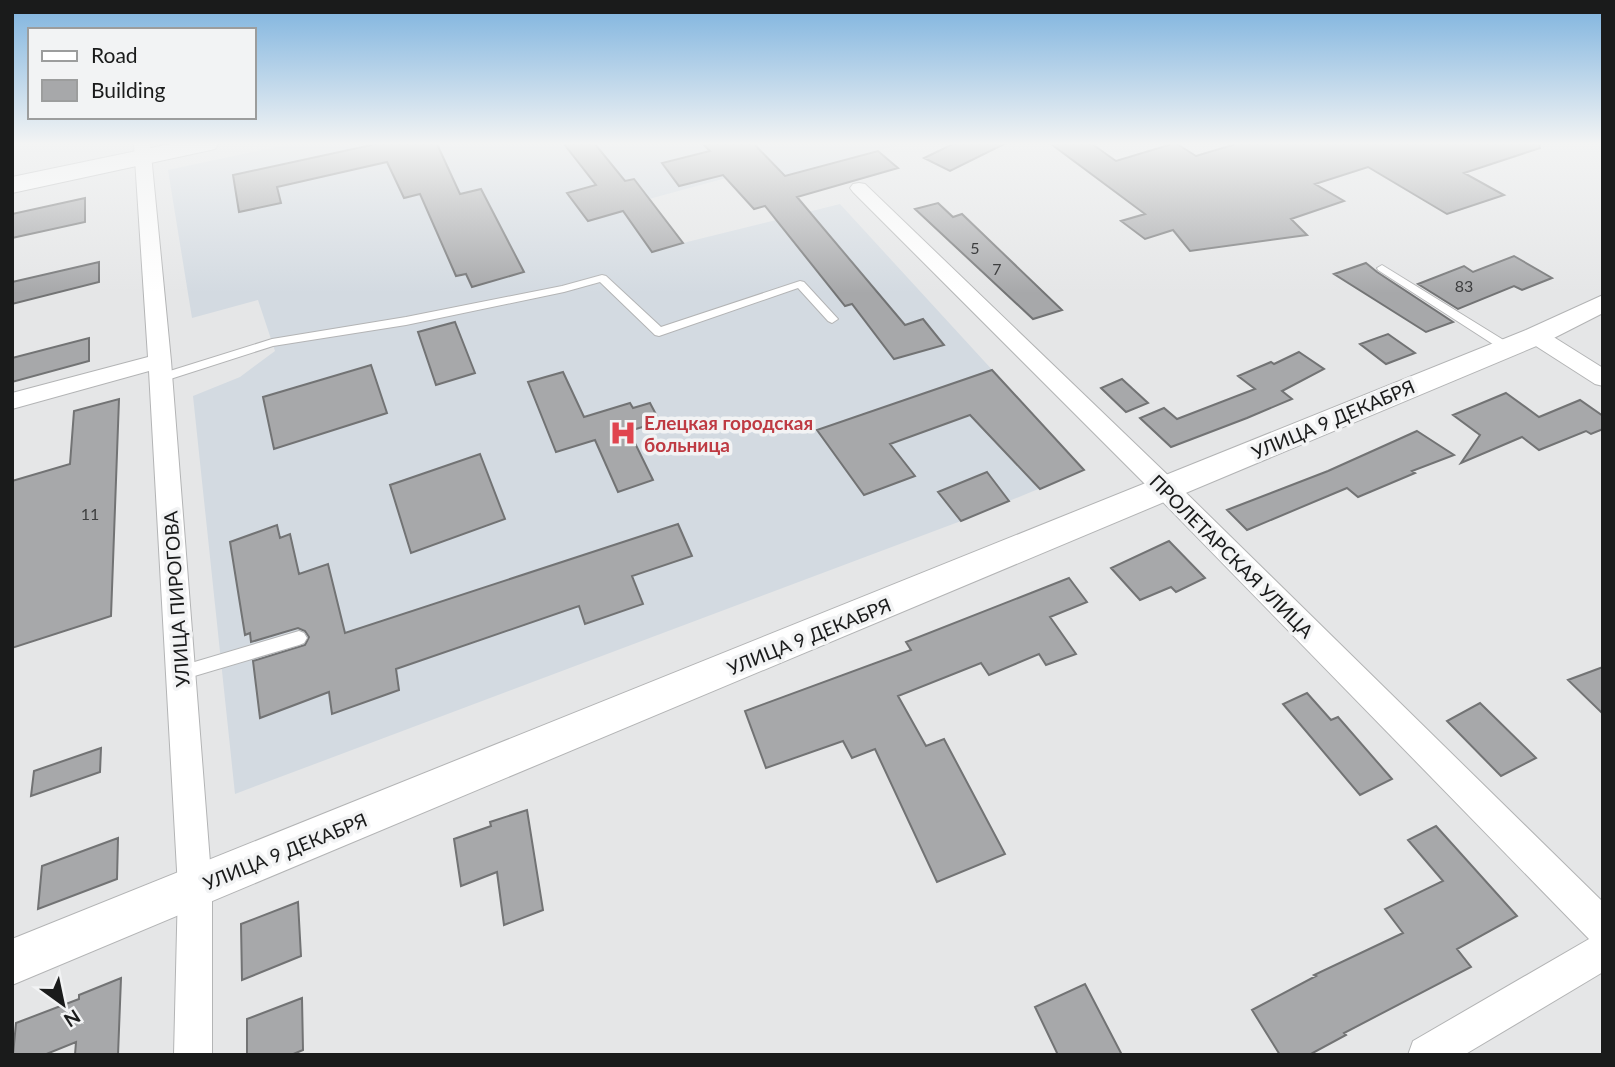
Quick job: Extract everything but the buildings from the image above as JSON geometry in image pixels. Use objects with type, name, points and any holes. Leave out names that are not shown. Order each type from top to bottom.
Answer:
[{"type":"street","name":"УЛИЦА ПИРОГОВА","points":[[146,194],[195,888],[193,1055]]},
{"type":"street","name":"ПРОЛЕТАРСКАЯ УЛИЦА","points":[[865,194],[1166,489],[1603,927]]},
{"type":"street","name":"УЛИЦА 9 ДЕКАБРЯ","points":[[12,962],[1521,342],[1603,303]]},
{"type":"street","points":[[1521,342],[1603,379]]},
{"type":"street","points":[[12,401],[160,369]]},
{"type":"street","points":[[1427,1055],[1603,951]]},
{"type":"lane","points":[[1382,268],[1521,342]]},
{"type":"lane","points":[[160,369],[272,343],[406,321],[564,289],[602,278],[659,332],[800,284],[832,320]]},
{"type":"lane","points":[[181,673],[299,638]]},
{"type":"shaded area","name":"Елецкая городская больница","points":[[172,194],[668,194],[649,199],[683,243],[840,204],[1084,470],[961,521],[235,794],[193,396],[240,377],[275,351],[258,300],[192,318]]},
{"type":"shaded area","name":"Елецкая городская больница","points":[[740,194],[807,194],[754,209]]},
{"type":"place","name":"Елецкая городская больница","points":[[623,433]]}]
